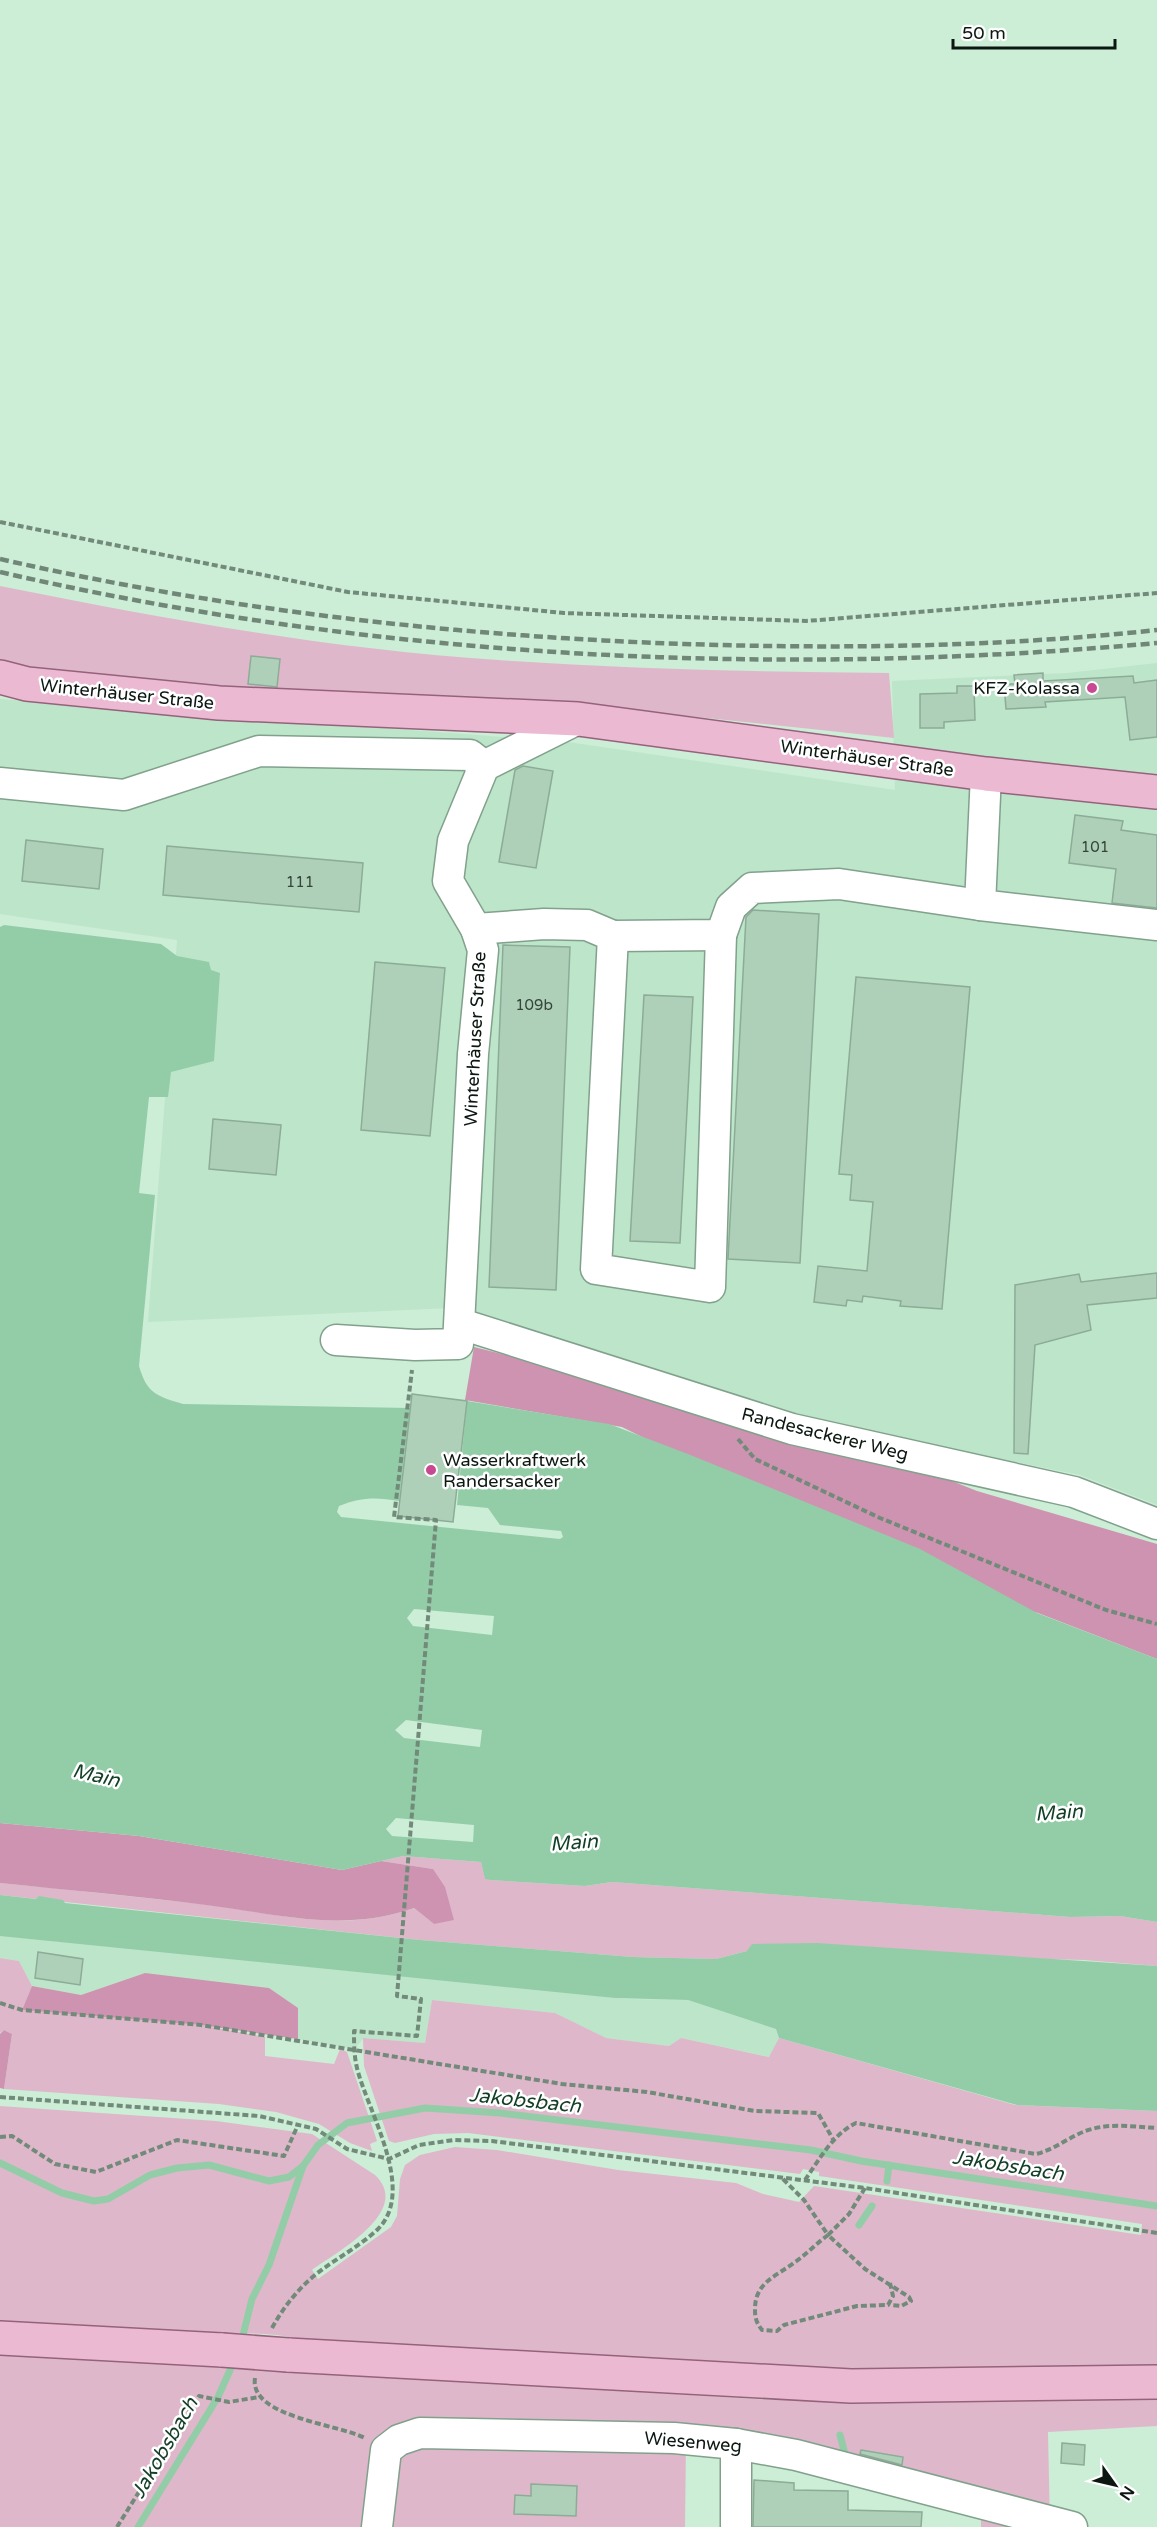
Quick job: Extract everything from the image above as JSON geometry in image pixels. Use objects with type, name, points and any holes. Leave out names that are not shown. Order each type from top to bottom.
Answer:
[{"type":"main road","name":"Winterhäuser Straße","points":[[0,677],[27,684],[219,703],[578,719],[986,774],[1157,792]]},
{"type":"main road","points":[[0,2338],[222,2350],[279,2344],[850,2386],[1157,2382]]},
{"type":"street","points":[[0,783],[123,795],[259,751],[470,755],[484,766],[578,719]]},
{"type":"street","name":"Winterhäuser Straße","points":[[461,1324],[473,1054],[483,950],[476,929],[448,881],[453,840],[484,766]]},
{"type":"street","points":[[980,905],[986,774]]},
{"type":"street","points":[[613,936],[596,1269],[710,1287],[721,934],[731,908],[752,888],[839,884],[980,905],[1157,925]]},
{"type":"street","points":[[476,929],[544,924],[586,925],[613,936],[721,934]]},
{"type":"street","points":[[336,1340],[415,1345],[458,1344],[461,1324]]},
{"type":"street","name":"Randesackerer Weg","points":[[461,1324],[792,1430],[1074,1492],[1157,1524]]},
{"type":"street","name":"Wiesenweg","points":[[386,2450],[399,2440],[420,2433],[674,2438],[736,2444],[847,2468],[1072,2527]]},
{"type":"street","points":[[736,2444],[736,2527]]},
{"type":"street","points":[[377,2527],[386,2450]]},
{"type":"path","points":[[0,522],[348,592],[564,613],[806,621],[1157,593]]},
{"type":"path","points":[[279,2344],[296,2292],[378,2228],[386,2217],[392,2196],[389,2159],[357,2068],[354,2031],[417,2036],[421,1999],[397,1996],[436,1520],[394,1517],[415,1345]]},
{"type":"path","points":[[709,1403],[755,1459],[902,1527],[1106,1610],[1157,1624]]},
{"type":"path","points":[[0,2003],[21,2010],[201,2025],[526,2079],[647,2092],[755,2111],[818,2112],[834,2141]]},
{"type":"path","points":[[0,2097],[259,2116],[316,2128],[346,2148],[389,2159],[419,2145],[454,2140],[492,2141],[865,2188],[1157,2233]]},
{"type":"path","points":[[806,2180],[834,2141],[846,2128],[856,2123],[870,2123],[1036,2154],[1052,2150],[1089,2129],[1110,2125],[1157,2128]]},
{"type":"path","points":[[0,2137],[12,2136],[55,2164],[96,2172],[177,2140],[284,2156],[298,2125]]},
{"type":"path","points":[[783,2179],[804,2200],[828,2235],[865,2269],[909,2297],[910,2301],[901,2306],[891,2305]]},
{"type":"path","points":[[865,2188],[849,2214],[828,2235],[795,2263],[761,2285],[756,2293],[755,2321],[762,2330],[777,2331],[784,2325],[847,2308],[888,2305],[893,2296],[890,2283]]},
{"type":"path","points":[[255,2378],[253,2388],[259,2397],[272,2408],[362,2436],[386,2450]]},
{"type":"path","points":[[117,2527],[199,2396],[229,2402],[259,2397]]},
{"type":"shaded area","points":[[0,586],[248,631],[435,655],[645,668],[889,673],[894,738],[673,714],[562,705],[451,697],[224,689],[111,680],[55,672],[0,662]]},
{"type":"shaded area","points":[[1157,663],[1157,1505],[1080,1475],[797,1418],[450,1308],[148,1322],[177,940],[0,914],[0,699],[568,742],[895,790],[892,681],[1067,673]]},
{"type":"shaded area","points":[[474,1347],[859,1444],[977,1491],[1157,1544],[1157,1659],[1038,1613],[882,1569],[765,1498],[622,1427],[465,1400]]},
{"type":"shaded area","points":[[0,1823],[139,1836],[342,1870],[381,1861],[433,1869],[445,1887],[454,1920],[434,1924],[414,1908],[361,1919],[310,1919],[180,1902],[0,1883]]},
{"type":"shaded area","points":[[403,1856],[481,1862],[485,1878],[490,1880],[585,1886],[612,1882],[1070,1917],[1120,1916],[1157,1922],[1157,1966],[1084,1960],[747,1951],[716,1959],[633,1957],[420,1940],[0,1895],[0,1883],[201,1904],[334,1921],[386,1916],[414,1908],[434,1924],[433,1869],[381,1861]]},
{"type":"shaded area","points":[[0,1930],[626,1999],[688,2000],[776,2029],[779,2038],[770,2057],[681,2038],[669,2046],[605,2038],[555,2013],[432,2000],[425,2043],[364,2038],[354,2049],[298,2039],[298,2008],[145,1973],[81,1995],[32,1986],[19,1961],[0,1958]]},
{"type":"shaded area","points":[[0,1958],[19,1961],[32,1986],[22,2010],[201,2025],[265,2037],[265,2056],[334,2064],[340,2049],[347,2052],[377,2141],[370,2144],[372,2151],[350,2143],[319,2124],[276,2112],[219,2104],[4,2089],[12,2034],[4,2030],[0,2033]]},
{"type":"shaded area","points":[[145,1973],[269,1988],[298,2008],[298,2039],[201,2025],[22,2010],[32,1986],[81,1995]]},
{"type":"shaded area","points":[[432,2000],[555,2013],[606,2038],[669,2046],[681,2038],[769,2057],[779,2038],[1015,2105],[1157,2111],[1157,2372],[895,2374],[332,2347],[267,2334],[218,2335],[202,2338],[0,2323],[0,2106],[216,2121],[312,2134],[375,2175],[384,2189],[385,2202],[378,2216],[367,2229],[353,2242],[312,2270],[318,2279],[391,2227],[397,2216],[400,2179],[405,2165],[420,2155],[455,2147],[497,2150],[618,2170],[736,2183],[763,2194],[799,2202],[814,2186],[1141,2235],[1142,2224],[819,2176],[819,2172],[803,2169],[800,2174],[468,2133],[434,2134],[395,2143],[389,2141],[364,2066],[363,2038],[425,2043]]},
{"type":"shaded area","points":[[4,2030],[12,2034],[4,2089],[0,2088],[0,2034]]},
{"type":"shaded area","points":[[0,2352],[84,2353],[293,2371],[774,2400],[1157,2397],[1157,2426],[1048,2432],[1050,2527],[981,2527],[981,2503],[686,2439],[685,2527],[0,2527]]},
{"type":"water","name":"Main","points":[[4,925],[161,944],[177,956],[209,962],[211,970],[220,973],[214,1061],[171,1072],[168,1097],[149,1097],[139,1193],[155,1195],[139,1366],[146,1383],[154,1392],[166,1399],[183,1404],[410,1408],[399,1501],[376,1498],[354,1501],[339,1506],[337,1512],[341,1517],[560,1539],[563,1537],[561,1531],[500,1525],[488,1508],[457,1505],[467,1401],[609,1424],[920,1549],[1037,1613],[1157,1659],[1157,1922],[1120,1916],[1070,1917],[612,1882],[585,1886],[490,1880],[485,1879],[481,1862],[403,1856],[342,1870],[139,1836],[0,1823],[0,927]],"holes":[[[414,1609],[494,1616],[492,1635],[413,1626],[407,1618]],[[406,1720],[482,1730],[480,1747],[404,1738],[395,1730]],[[396,1818],[474,1825],[473,1842],[392,1836],[386,1829]]]},
{"type":"water","points":[[0,1895],[36,1899],[39,1896],[63,1900],[65,1903],[420,1940],[633,1957],[716,1959],[747,1951],[752,1944],[817,1943],[1157,1966],[1157,2111],[1017,2105],[779,2038],[776,2029],[688,2000],[615,1998],[0,1936]]},
{"type":"building","points":[[251,656],[280,659],[277,687],[248,684]]},
{"type":"building","points":[[1043,673],[1043,681],[1133,676],[1134,683],[1157,680],[1157,737],[1130,740],[1125,697],[1045,702],[1046,707],[1006,709],[1004,684],[1015,684],[1014,675]]},
{"type":"building","points":[[957,686],[974,686],[975,720],[944,722],[944,728],[920,728],[920,694],[957,693]]},
{"type":"building","points":[[523,766],[553,771],[536,868],[499,862],[515,770]]},
{"type":"building","points":[[1075,815],[1123,821],[1121,830],[1157,835],[1157,908],[1112,903],[1116,869],[1069,863]]},
{"type":"building","points":[[26,840],[103,849],[99,889],[22,881]]},
{"type":"building","points":[[167,846],[363,863],[359,912],[163,895]]},
{"type":"building","points":[[753,910],[819,914],[800,1263],[728,1259],[746,917]]},
{"type":"building","points":[[503,945],[570,947],[556,1290],[489,1287]]},
{"type":"building","points":[[375,962],[445,968],[430,1136],[361,1130]]},
{"type":"building","points":[[856,977],[970,987],[942,1309],[900,1306],[901,1301],[863,1296],[862,1302],[847,1300],[846,1306],[814,1302],[818,1266],[867,1271],[873,1202],[850,1200],[852,1175],[839,1174]]},
{"type":"building","points":[[644,995],[693,997],[680,1243],[630,1241]]},
{"type":"building","points":[[213,1119],[281,1125],[276,1175],[209,1169]]},
{"type":"building","points":[[1157,1273],[1157,1298],[1087,1305],[1091,1330],[1035,1345],[1028,1454],[1014,1453],[1015,1285],[1079,1274],[1081,1282]]},
{"type":"building","name":"Wasserkraftwerk Randersacker","points":[[412,1394],[467,1401],[453,1522],[398,1516]]},
{"type":"building","points":[[38,1952],[83,1959],[80,1985],[35,1978]]},
{"type":"building","points":[[1062,2443],[1085,2445],[1084,2465],[1061,2463]]},
{"type":"building","points":[[861,2450],[903,2457],[902,2465],[860,2454]]},
{"type":"building","points":[[754,2480],[794,2483],[794,2490],[848,2491],[848,2510],[922,2512],[921,2527],[753,2527]]},
{"type":"building","points":[[531,2484],[577,2486],[576,2516],[514,2514],[515,2495],[531,2496]]},
{"type":"waterway","name":"Jakobsbach","points":[[241,2343],[252,2299],[269,2265],[303,2166],[318,2145],[347,2123],[425,2108],[500,2113],[811,2150],[861,2161],[1157,2206]]},
{"type":"waterway","points":[[0,2163],[62,2193],[94,2201],[108,2199],[150,2175],[177,2168],[209,2165],[269,2181],[289,2177],[303,2166]]},
{"type":"waterway","points":[[887,2181],[889,2165]]},
{"type":"waterway","points":[[859,2225],[872,2206]]},
{"type":"waterway","name":"Jakobsbach","points":[[138,2527],[218,2397],[235,2359]]},
{"type":"waterway","points":[[840,2435],[846,2458]]},
{"type":"railway","points":[[0,559],[169,593],[254,606],[340,618],[512,635],[743,646],[861,646],[1039,640],[1157,630]]},
{"type":"railway","points":[[0,572],[142,601],[286,625],[431,642],[576,653],[721,659],[867,659],[1012,654],[1157,643]]},
{"type":"place","name":"KFZ-Kolassa","points":[[1092,688]]},
{"type":"place","name":"Wasserkraftwerk Randersacker","points":[[431,1470]]}]
